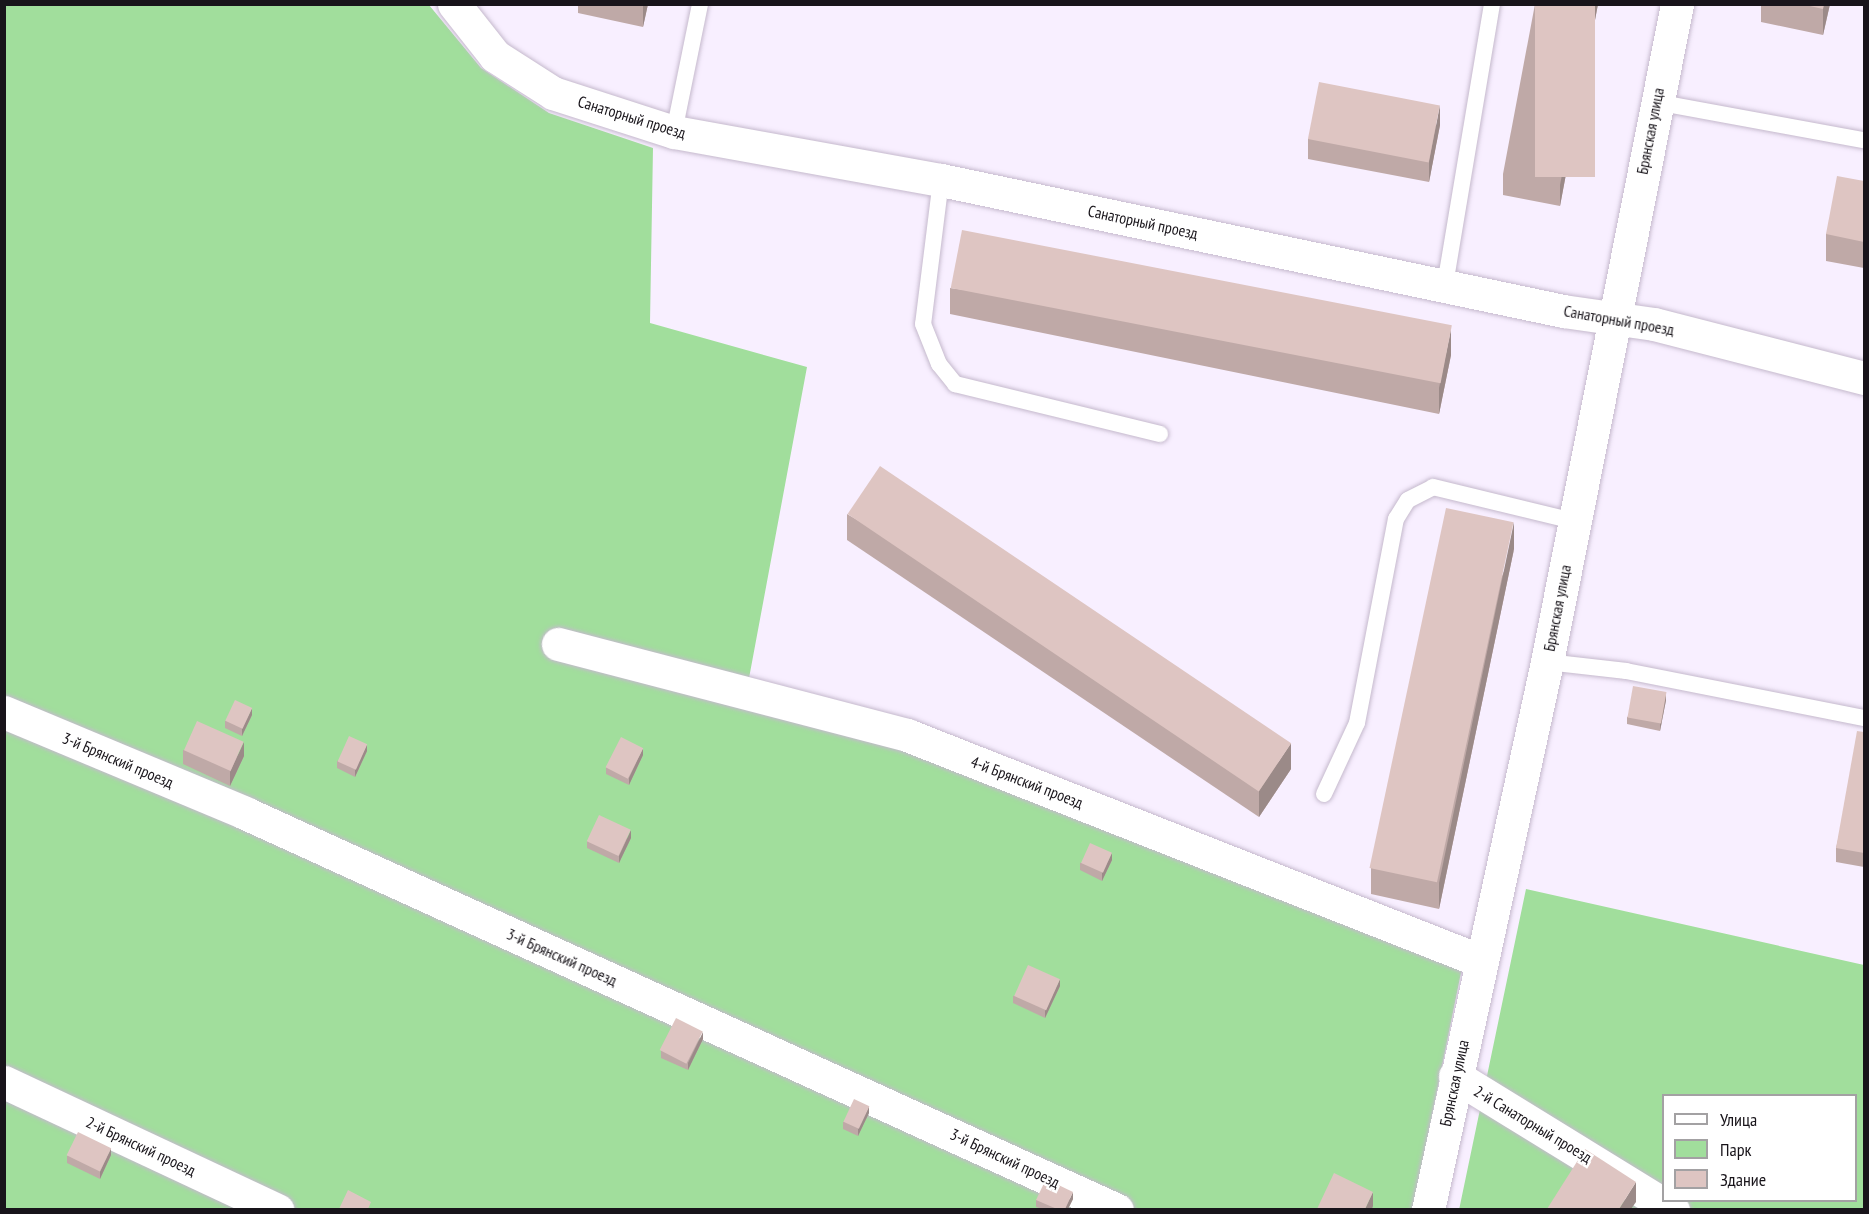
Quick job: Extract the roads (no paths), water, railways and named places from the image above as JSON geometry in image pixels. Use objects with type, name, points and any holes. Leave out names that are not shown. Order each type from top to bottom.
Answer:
[{"type":"street","name":"Санаторный проезд","points":[[454,4],[495,56],[553,93],[674,132],[941,180],[1563,311],[1654,324],[1864,378]]},
{"type":"street","name":"Брянская улица","points":[[1428,1209],[1455,1076],[1547,662],[1613,318],[1677,4]]},
{"type":"street","name":"4-й Брянский проезд","points":[[558,644],[907,735],[1481,961]]},
{"type":"street","name":"3-й Брянский проезд","points":[[4,712],[245,813],[1117,1209]]},
{"type":"street","name":"2-й Санаторный проезд","points":[[1455,1076],[1673,1209]]},
{"type":"street","name":"2-й Брянский проезд","points":[[4,1082],[277,1209]]},
{"type":"lane","points":[[674,132],[699,4]]},
{"type":"lane","points":[[1445,285],[1492,4]]},
{"type":"lane","points":[[1656,102],[1864,140]]},
{"type":"lane","points":[[941,180],[923,324],[939,364],[955,384],[1160,434]]},
{"type":"lane","points":[[1324,794],[1357,723],[1396,519],[1408,500],[1433,487],[1574,521]]},
{"type":"lane","points":[[1547,662],[1626,671],[1864,718]]}]
